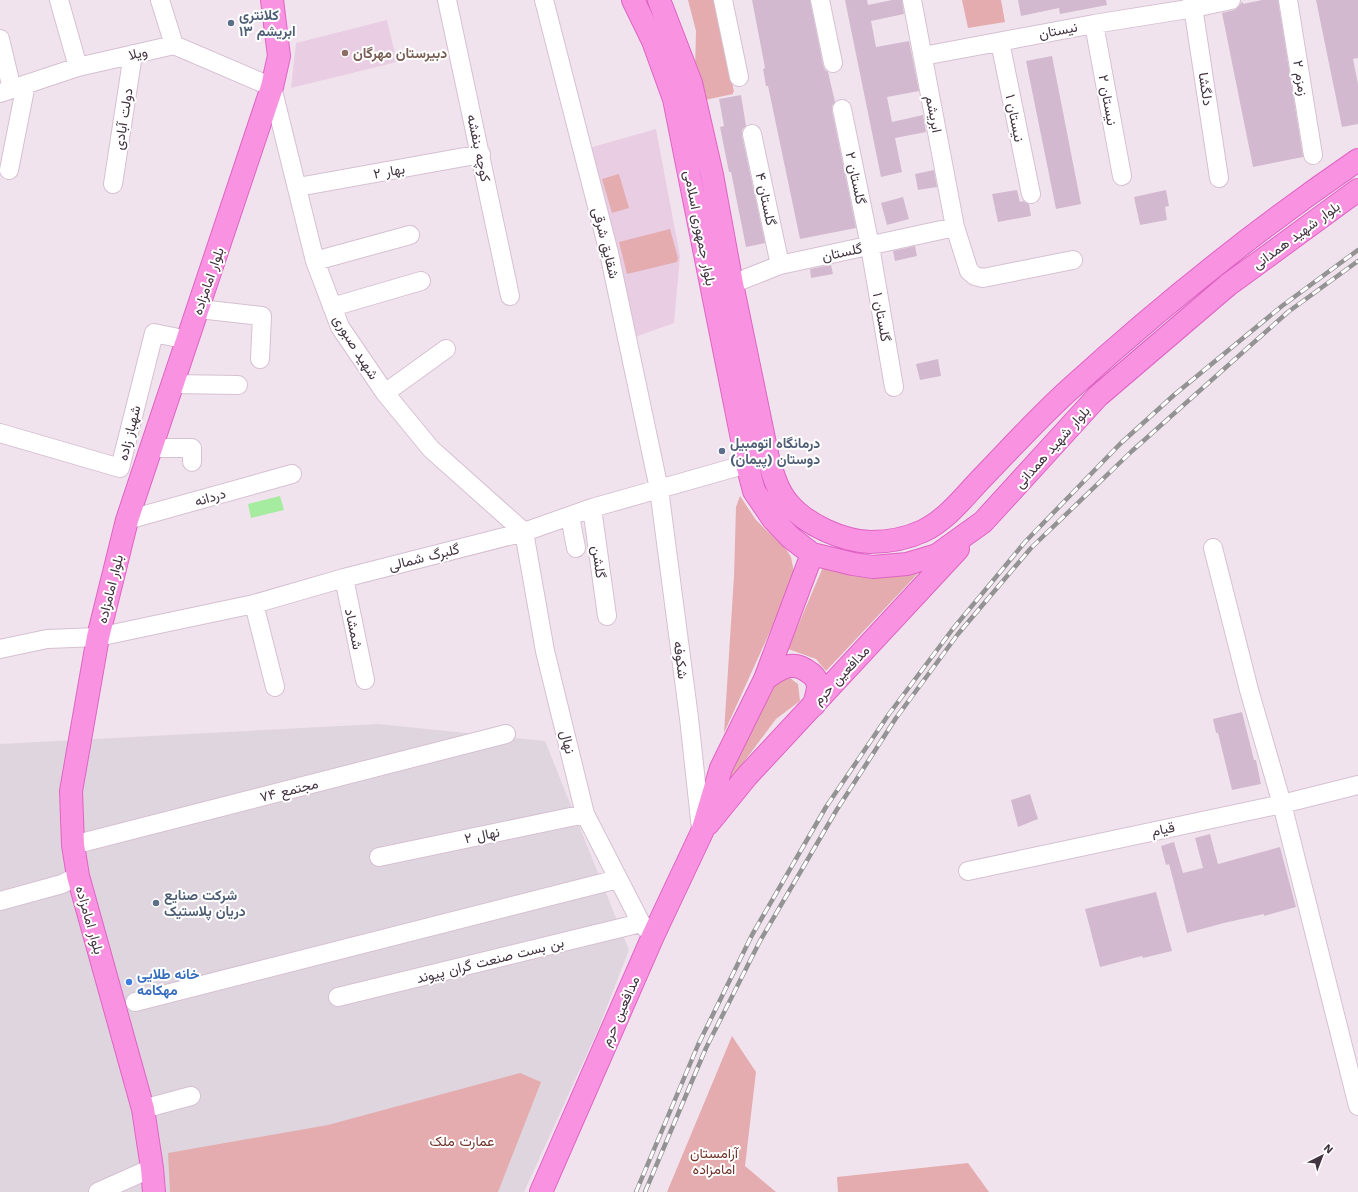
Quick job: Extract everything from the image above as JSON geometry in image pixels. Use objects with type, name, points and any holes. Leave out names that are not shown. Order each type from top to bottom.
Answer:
[{"type":"main road","name":"بلوار امامزاده","points":[[154,1192],[143,1109],[78,876],[73,845],[72,791],[98,637],[128,520],[272,87],[279,56],[272,0]]},
{"type":"main road","name":"بلوار جمهوری اسلامی","points":[[633,0],[653,41],[674,98],[747,464]]},
{"type":"main road","name":"بلوار جمهوری اسلامی","points":[[659,0],[691,83],[712,175],[732,284],[768,458]]},
{"type":"main road","name":"بلوار شهید همدانی","points":[[768,458],[777,485],[788,503],[798,513],[827,531],[851,539],[870,542],[911,536],[936,524],[1069,390],[1178,295],[1234,250],[1358,160]]},
{"type":"main road","name":"بلوار شهید همدانی","points":[[747,464],[754,491],[773,519],[790,537],[812,554],[853,564],[873,567],[907,564],[937,555],[983,522],[1098,396],[1121,376],[1228,285],[1358,190]]},
{"type":"main road","points":[[1105,358],[1121,376]]},
{"type":"main road","points":[[747,464],[768,458]]},
{"type":"main road","name":"مدافعین حرم","points":[[541,1192],[647,930],[702,832],[747,776],[983,522]]},
{"type":"main road","name":"مدافعین حرم","points":[[702,832],[721,768],[765,680],[812,554]]},
{"type":"main road","points":[[765,680],[780,668],[790,666],[804,667],[813,675],[818,686],[814,705]]},
{"type":"street","points":[[58,0],[78,67]]},
{"type":"street","points":[[160,0],[174,45],[272,87]]},
{"type":"street","name":"کوچه بنفشه","points":[[447,0],[510,296]]},
{"type":"street","name":"شقایق شرقی","points":[[544,0],[609,253],[659,489]]},
{"type":"street","points":[[723,0],[739,77]]},
{"type":"street","points":[[820,0],[833,63]]},
{"type":"street","name":"ابریشم","points":[[912,0],[955,227],[969,271],[975,276],[983,278],[1073,260]]},
{"type":"street","name":"نیستان","points":[[923,56],[1193,4],[1231,0]]},
{"type":"street","name":"زمزم ۲","points":[[1288,0],[1313,155]]},
{"type":"street","name":"دلگشا","points":[[1193,4],[1219,178]]},
{"type":"street","name":"نیستان ۲","points":[[1094,24],[1122,176]]},
{"type":"street","points":[[0,39],[12,88],[9,170]]},
{"type":"street","name":"نیستان ۱","points":[[1000,42],[1030,194]]},
{"type":"street","name":"ویلا","points":[[12,88],[78,67],[174,45]]},
{"type":"street","name":"دولت آبادی","points":[[113,184],[133,54]]},
{"type":"street","name":"شهید صبوری","points":[[272,87],[298,187],[301,209],[315,260],[340,327],[385,393],[431,449],[524,532]]},
{"type":"street","name":"گلستان ۲","points":[[842,109],[870,246]]},
{"type":"street","name":"گلستان ۴","points":[[752,134],[780,265]]},
{"type":"street","name":"بهار ۲","points":[[298,187],[481,154]]},
{"type":"street","name":"گلستان","points":[[732,284],[780,265],[955,227]]},
{"type":"street","points":[[315,260],[410,235]]},
{"type":"street","name":"گلستان ۱","points":[[870,246],[894,387]]},
{"type":"street","points":[[332,307],[421,281]]},
{"type":"street","points":[[199,309],[262,316],[260,359]]},
{"type":"street","name":"شهباز زاده","points":[[0,433],[120,468],[154,333],[188,340]]},
{"type":"street","points":[[385,393],[446,349]]},
{"type":"street","points":[[172,384],[238,385]]},
{"type":"street","points":[[152,448],[192,455]]},
{"type":"street","name":"گلبرگ شمالی","points":[[0,649],[47,639],[98,637],[254,604],[344,578],[524,532],[592,508],[747,464]]},
{"type":"street","name":"دردانه","points":[[128,520],[292,474]]},
{"type":"street","name":"شکوفه","points":[[659,489],[689,718],[702,832]]},
{"type":"street","name":"گلشن","points":[[592,508],[607,616]]},
{"type":"street","points":[[570,516],[576,548]]},
{"type":"street","name":"نهال","points":[[524,532],[545,651],[585,814],[618,879],[647,930]]},
{"type":"street","points":[[1213,548],[1249,690],[1282,804],[1358,1106]]},
{"type":"street","name":"شمشاد","points":[[344,578],[365,680]]},
{"type":"street","points":[[254,604],[275,687]]},
{"type":"street","name":"مجتمع ۷۴","points":[[73,845],[506,734]]},
{"type":"street","name":"قیام","points":[[968,871],[1282,804],[1358,785]]},
{"type":"street","name":"نهال ۲","points":[[379,857],[585,814]]},
{"type":"street","points":[[0,901],[62,884],[78,876]]},
{"type":"street","points":[[135,1002],[618,879]]},
{"type":"street","name":"بن بست صنعت گران پیوند","points":[[338,998],[647,930]]},
{"type":"street","points":[[143,1109],[191,1096]]},
{"type":"street","points":[[98,1192],[152,1168]]},
{"type":"shaded area","name":"دبیرستان مهرگان","points":[[387,20],[397,62],[291,88],[296,43]]},
{"type":"shaded area","points":[[656,129],[680,256],[674,323],[635,337],[589,148]]},
{"type":"shaded area","points":[[280,496],[284,510],[251,518],[248,504]]},
{"type":"shaded area","points":[[378,724],[545,741],[629,950],[598,1030],[524,1192],[0,1192],[0,744]]},
{"type":"green space","points":[[688,0],[716,0],[734,92],[733,94],[705,100],[695,72],[696,31]]},
{"type":"green space","points":[[962,0],[1001,0],[1005,22],[968,28]]},
{"type":"green space","points":[[619,174],[629,208],[612,213],[602,179]]},
{"type":"green space","points":[[670,229],[678,258],[677,262],[627,274],[619,242]]},
{"type":"green space","points":[[740,496],[756,520],[786,549],[791,557],[794,572],[782,605],[724,733],[734,576],[736,507]]},
{"type":"green space","points":[[823,567],[924,567],[826,671],[816,659],[788,649]]},
{"type":"green space","points":[[786,675],[798,684],[800,701],[776,719],[726,786],[755,716],[770,688]]},
{"type":"green space","name":"آرامستان امامزاده","points":[[732,1036],[756,1072],[745,1166],[776,1192],[667,1192]]},
{"type":"green space","name":"عمارت ملک","points":[[520,1073],[541,1082],[498,1192],[170,1192],[168,1153],[328,1125]]},
{"type":"green space","points":[[968,1163],[989,1192],[838,1192],[837,1177]]},
{"type":"building","points":[[752,0],[810,0],[823,65],[825,70],[828,72],[835,102],[832,106],[832,111],[856,228],[800,239],[768,86],[766,86],[763,69],[765,68]]},
{"type":"building","points":[[845,0],[867,0],[868,5],[892,0],[902,0],[904,14],[871,21],[876,47],[909,41],[919,91],[887,97],[892,122],[923,115],[926,132],[895,138],[902,172],[881,177]]},
{"type":"building","points":[[1018,0],[1106,0],[1107,5],[1060,14],[1059,8],[1021,16]]},
{"type":"building","points":[[1262,0],[1278,0],[1303,157],[1253,167],[1222,13],[1234,10],[1243,2],[1243,4]]},
{"type":"building","points":[[1316,0],[1358,0],[1358,58],[1353,59],[1358,84],[1358,124],[1342,127]]},
{"type":"building","points":[[1052,56],[1081,204],[1056,209],[1026,61]]},
{"type":"building","points":[[741,95],[746,126],[742,130],[742,136],[765,243],[746,247],[731,172],[729,172],[720,127],[724,126],[719,99]]},
{"type":"building","points":[[934,170],[937,187],[918,190],[915,174]]},
{"type":"building","points":[[1017,190],[1020,202],[1023,201],[1029,204],[1031,216],[998,222],[992,194]]},
{"type":"building","points":[[1166,190],[1169,206],[1165,207],[1167,220],[1140,225],[1134,197]]},
{"type":"building","points":[[903,197],[909,219],[887,225],[881,203]]},
{"type":"building","points":[[915,246],[917,256],[895,261],[893,251]]},
{"type":"building","points":[[831,265],[833,274],[811,278],[810,269]]},
{"type":"building","points":[[938,359],[941,376],[920,380],[916,364]]},
{"type":"building","points":[[1242,712],[1254,760],[1256,760],[1261,784],[1232,790],[1218,733],[1216,733],[1213,719]]},
{"type":"building","points":[[1030,794],[1038,819],[1018,827],[1011,800]]},
{"type":"building","points":[[1210,834],[1218,864],[1280,847],[1296,907],[1264,916],[1264,914],[1187,933],[1169,864],[1166,865],[1161,846],[1174,842],[1183,873],[1203,868],[1195,838]]},
{"type":"building","points":[[1156,892],[1172,951],[1143,958],[1142,956],[1100,967],[1085,909]]},
{"type":"railway","points":[[636,1192],[698,1045],[752,935],[826,807],[889,714],[952,630],[1025,542],[1120,444],[1174,395],[1282,306],[1358,250]]},
{"type":"railway","points":[[645,1192],[706,1048],[760,941],[836,811],[896,718],[958,634],[1031,548],[1132,451],[1288,312],[1358,261]]},
{"type":"place","name":"کلانتری ۱۳ ابریشم","points":[[231,23]]},
{"type":"place","name":"دبیرستان مهرگان","points":[[345,53]]},
{"type":"place","name":"درمانگاه اتومبیل دوستان (پیمان)","points":[[722,451]]},
{"type":"place","name":"شرکت صنایع دریان پلاستیک","points":[[156,903]]},
{"type":"place","name":"خانه طلایی مهکامه","points":[[129,982]]}]
